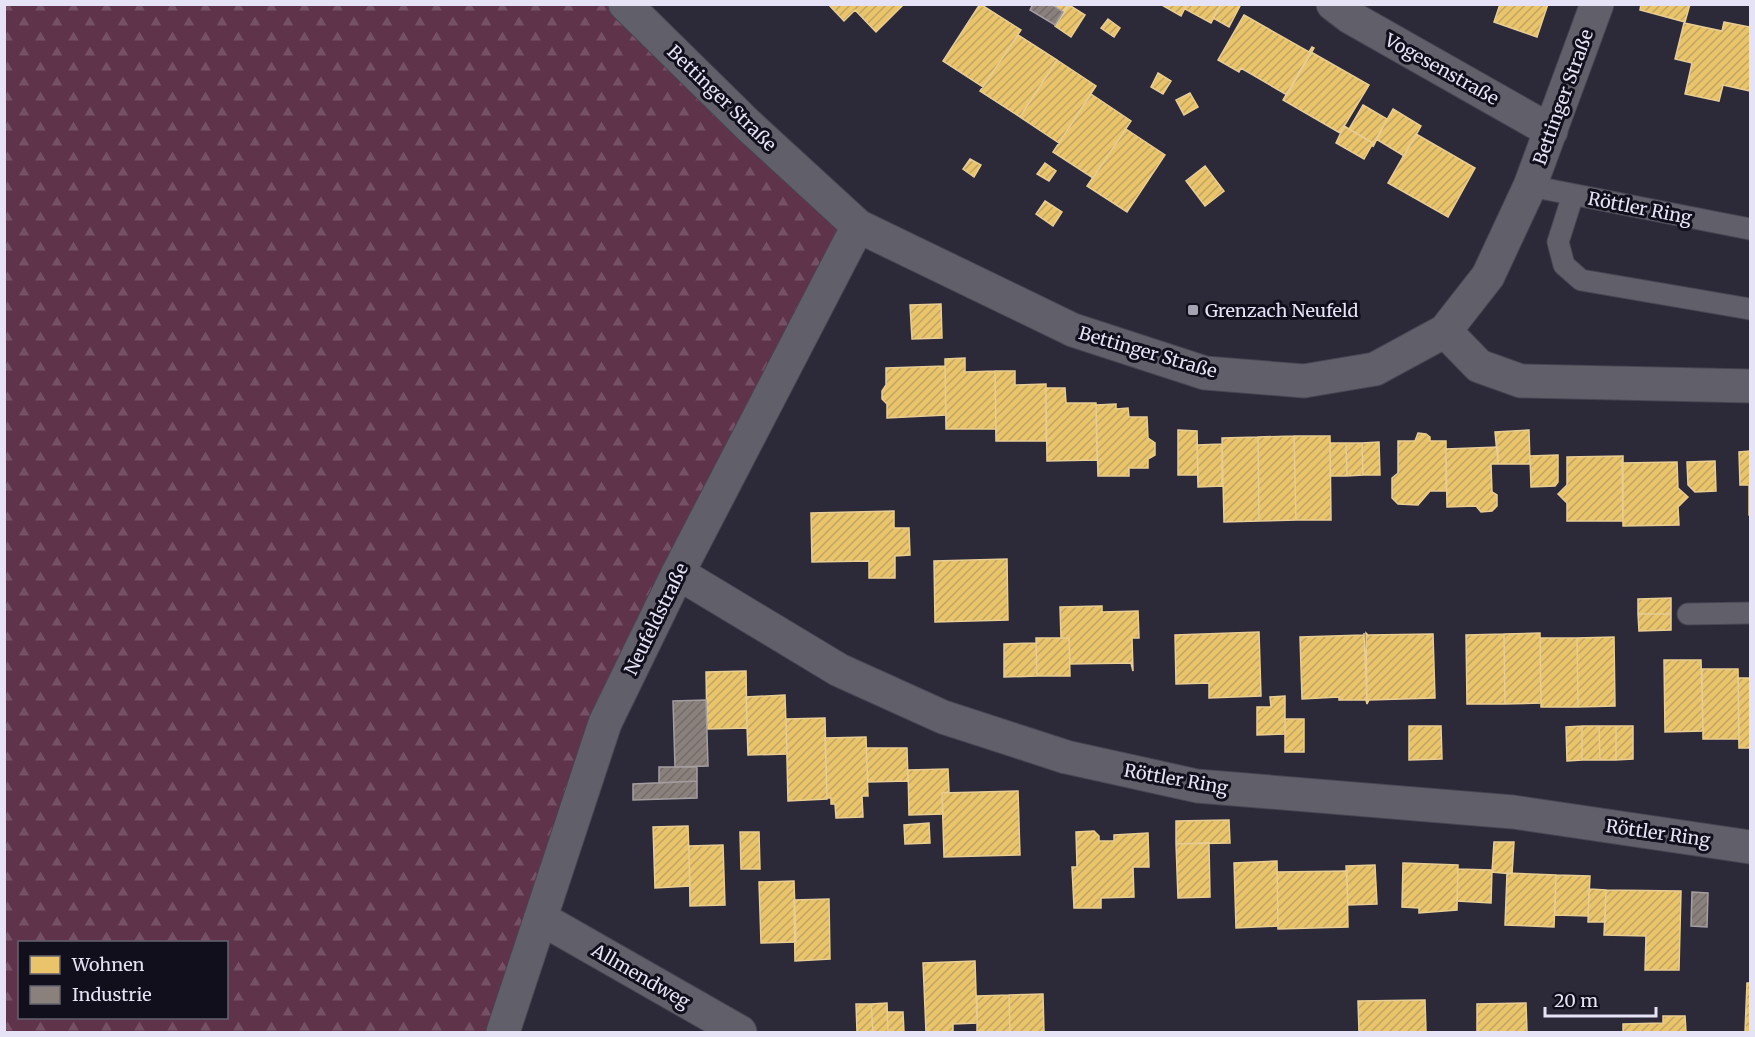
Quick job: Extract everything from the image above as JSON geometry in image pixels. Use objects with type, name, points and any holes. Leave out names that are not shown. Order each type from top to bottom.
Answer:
[{"type":"street","name":"Bettinger Straße","points":[[625,4],[747,124],[858,226],[1073,330],[1205,373],[1304,381],[1375,369],[1445,331],[1488,276],[1530,186],[1597,4]]},
{"type":"street","name":"Vogesenstraße","points":[[1333,4],[1350,17],[1551,131]]},
{"type":"street","name":"Neufeldstraße","points":[[503,1032],[605,723],[678,573],[858,226]]},
{"type":"street","points":[[1445,331],[1479,366],[1521,381],[1750,386]]},
{"type":"street","name":"Röttler Ring","points":[[678,573],[839,670],[943,717],[1066,757],[1197,786],[1513,812],[1750,847]]},
{"type":"street","name":"Allmendweg","points":[[542,919],[740,1032]]},
{"type":"lane","name":"Röttler Ring","points":[[1530,186],[1750,230]]},
{"type":"lane","points":[[1573,195],[1558,242],[1564,265],[1581,280],[1750,309]]},
{"type":"lane","points":[[1688,614],[1750,614]]},
{"type":"green space","points":[[5,5],[625,5],[858,226],[678,573],[503,1032],[5,1032]]},
{"type":"building: Wohnen","points":[[828,4],[904,4],[876,32],[855,10],[844,21]]},
{"type":"building: Wohnen","points":[[980,4],[1021,30],[983,87],[943,61]]},
{"type":"building: Wohnen","points":[[1051,4],[1068,4],[1063,12]]},
{"type":"building: Wohnen","points":[[1160,4],[1187,4],[1181,16]]},
{"type":"building: Wohnen","points":[[1187,4],[1221,4],[1211,23],[1185,9]]},
{"type":"building: Wohnen","points":[[1221,4],[1241,4],[1229,27],[1213,18]]},
{"type":"building: Wohnen","points":[[1500,4],[1548,4],[1537,37],[1494,22]]},
{"type":"building: Wohnen","points":[[1641,4],[1690,4],[1685,22],[1640,10]]},
{"type":"building: Wohnen","points":[[1069,5],[1085,15],[1071,37],[1055,26]]},
{"type":"building: Wohnen","points":[[1244,15],[1309,52],[1312,47],[1314,48],[1287,95],[1241,68],[1239,72],[1218,60]]},
{"type":"building: Wohnen","points":[[1108,19],[1120,28],[1114,37],[1101,28]]},
{"type":"building: Wohnen","points":[[1724,22],[1750,27],[1750,91],[1723,85],[1719,101],[1685,94],[1692,63],[1675,59],[1684,23],[1722,31]]},
{"type":"building: Wohnen","points":[[1018,35],[1057,60],[1020,117],[980,91]]},
{"type":"building: Wohnen","points":[[1311,52],[1369,85],[1340,133],[1283,100]]},
{"type":"building: Wohnen","points":[[1057,60],[1096,86],[1059,143],[1020,117]]},
{"type":"building: Wohnen","points":[[1158,73],[1171,81],[1163,94],[1151,87]]},
{"type":"building: Wohnen","points":[[1190,93],[1198,107],[1184,115],[1176,100]]},
{"type":"building: Wohnen","points":[[1091,94],[1131,121],[1093,178],[1053,152]]},
{"type":"building: Wohnen","points":[[1363,105],[1387,119],[1373,147],[1373,143],[1349,129]]},
{"type":"building: Wohnen","points":[[1393,109],[1421,126],[1404,156],[1376,139]]},
{"type":"building: Wohnen","points":[[1344,126],[1373,143],[1364,159],[1336,143]]},
{"type":"building: Wohnen","points":[[1126,129],[1165,155],[1127,212],[1087,186]]},
{"type":"building: Wohnen","points":[[1416,134],[1475,168],[1448,217],[1388,183]]},
{"type":"building: Wohnen","points":[[970,159],[981,165],[974,177],[963,169]]},
{"type":"building: Wohnen","points":[[1045,163],[1056,171],[1049,181],[1037,174]]},
{"type":"building: Wohnen","points":[[1205,166],[1224,191],[1205,206],[1186,181]]},
{"type":"building: Wohnen","points":[[1045,201],[1062,212],[1053,226],[1036,214]]},
{"type":"building: Wohnen","points":[[941,304],[942,338],[912,339],[910,305]]},
{"type":"building: Wohnen","points":[[965,358],[965,372],[995,371],[996,429],[946,429],[945,359]]},
{"type":"building: Wohnen","points":[[945,366],[946,415],[887,418],[887,404],[882,399],[882,391],[886,385],[886,368]]},
{"type":"building: Wohnen","points":[[995,371],[1015,371],[1015,385],[1046,384],[1046,441],[996,441]]},
{"type":"building: Wohnen","points":[[1046,388],[1065,388],[1066,403],[1096,403],[1097,460],[1047,461]]},
{"type":"building: Wohnen","points":[[1116,404],[1116,409],[1128,408],[1129,417],[1147,417],[1148,438],[1155,443],[1155,455],[1148,459],[1148,468],[1129,468],[1129,476],[1098,476],[1096,405]]},
{"type":"building: Wohnen","points":[[1178,430],[1197,431],[1198,475],[1178,475]]},
{"type":"building: Wohnen","points":[[1529,430],[1530,464],[1498,464],[1495,432]]},
{"type":"building: Wohnen","points":[[1418,433],[1426,434],[1430,437],[1430,441],[1446,441],[1446,491],[1430,491],[1418,505],[1398,504],[1392,498],[1392,478],[1398,473],[1398,441],[1415,441]]},
{"type":"building: Wohnen","points":[[1294,436],[1330,436],[1331,520],[1296,520]]},
{"type":"building: Wohnen","points":[[1294,436],[1296,520],[1259,521],[1258,437]]},
{"type":"building: Wohnen","points":[[1258,437],[1259,521],[1224,522],[1222,438]]},
{"type":"building: Wohnen","points":[[1379,442],[1380,475],[1363,475],[1362,443]]},
{"type":"building: Wohnen","points":[[1330,443],[1346,443],[1347,476],[1330,476]]},
{"type":"building: Wohnen","points":[[1346,443],[1362,443],[1363,475],[1347,476]]},
{"type":"building: Wohnen","points":[[1222,444],[1222,486],[1198,487],[1197,445]]},
{"type":"building: Wohnen","points":[[1498,447],[1498,464],[1491,464],[1492,492],[1497,495],[1497,506],[1492,511],[1481,512],[1476,506],[1447,507],[1446,449]]},
{"type":"building: Wohnen","points":[[1750,451],[1749,515],[1749,485],[1740,485],[1739,452]]},
{"type":"building: Wohnen","points":[[1558,455],[1558,482],[1555,486],[1531,487],[1530,456]]},
{"type":"building: Wohnen","points":[[1623,456],[1623,521],[1567,521],[1567,503],[1558,494],[1567,485],[1567,457]]},
{"type":"building: Wohnen","points":[[1715,461],[1716,491],[1695,492],[1688,485],[1687,462]]},
{"type":"building: Wohnen","points":[[1677,462],[1678,488],[1688,497],[1678,507],[1679,525],[1623,526],[1622,463]]},
{"type":"building: Wohnen","points":[[894,511],[894,528],[909,528],[910,555],[895,556],[895,578],[869,578],[869,561],[812,562],[811,513]]},
{"type":"building: Wohnen","points":[[1007,559],[1008,620],[935,622],[934,561]]},
{"type":"building: Wohnen","points":[[1671,598],[1671,614],[1638,614],[1638,599]]},
{"type":"building: Wohnen","points":[[1102,606],[1102,612],[1138,611],[1139,638],[1132,638],[1133,671],[1131,663],[1070,664],[1069,638],[1061,638],[1060,607]]},
{"type":"building: Wohnen","points":[[1638,614],[1671,614],[1671,630],[1639,631]]},
{"type":"building: Wohnen","points":[[1259,632],[1261,696],[1209,698],[1209,683],[1176,684],[1175,635]]},
{"type":"building: Wohnen","points":[[1364,633],[1367,704],[1366,700],[1339,700],[1339,697],[1302,699],[1300,637],[1364,635]]},
{"type":"building: Wohnen","points":[[1366,633],[1368,635],[1433,634],[1435,698],[1369,700],[1367,704]]},
{"type":"building: Wohnen","points":[[1540,633],[1541,703],[1505,704],[1504,634]]},
{"type":"building: Wohnen","points":[[1504,634],[1505,704],[1467,704],[1466,635]]},
{"type":"building: Wohnen","points":[[1614,637],[1615,706],[1578,707],[1577,638]]},
{"type":"building: Wohnen","points":[[1036,638],[1069,638],[1070,676],[1037,676]]},
{"type":"building: Wohnen","points":[[1540,638],[1577,638],[1578,707],[1541,707]]},
{"type":"building: Wohnen","points":[[1036,643],[1037,676],[1004,677],[1004,644]]},
{"type":"building: Wohnen","points":[[1664,660],[1701,660],[1703,731],[1665,732]]},
{"type":"building: Wohnen","points":[[1702,669],[1738,669],[1739,739],[1703,739]]},
{"type":"building: Wohnen","points":[[746,671],[747,728],[707,729],[706,672]]},
{"type":"building: Wohnen","points":[[1738,678],[1750,678],[1750,748],[1739,748]]},
{"type":"building: Wohnen","points":[[785,695],[787,754],[748,755],[746,697]]},
{"type":"building: Wohnen","points":[[1285,696],[1285,734],[1257,735],[1257,707],[1271,707],[1270,697]]},
{"type":"building: Wohnen","points":[[825,718],[827,799],[788,801],[786,719]]},
{"type":"building: Wohnen","points":[[1285,719],[1304,719],[1304,752],[1285,752]]},
{"type":"building: Wohnen","points":[[1409,726],[1441,726],[1442,759],[1409,760]]},
{"type":"building: Wohnen","points":[[1582,726],[1599,726],[1600,760],[1582,760]]},
{"type":"building: Wohnen","points":[[1582,726],[1582,760],[1567,761],[1566,727]]},
{"type":"building: Wohnen","points":[[1599,726],[1616,726],[1616,760],[1600,760]]},
{"type":"building: Wohnen","points":[[1616,726],[1633,726],[1633,759],[1616,760]]},
{"type":"building: Wohnen","points":[[866,737],[868,796],[862,796],[863,817],[836,818],[835,804],[831,804],[831,798],[827,798],[825,738]]},
{"type":"building: Wohnen","points":[[866,748],[907,748],[908,781],[868,782]]},
{"type":"building: Wohnen","points":[[948,769],[949,792],[942,793],[943,814],[909,815],[908,770]]},
{"type":"building: Wohnen","points":[[1018,791],[1020,855],[944,857],[942,793]]},
{"type":"building: Wohnen","points":[[1229,820],[1230,843],[1176,844],[1176,821]]},
{"type":"building: Wohnen","points":[[929,823],[930,843],[905,844],[904,825]]},
{"type":"building: Wohnen","points":[[688,826],[690,886],[655,888],[653,827]]},
{"type":"building: Wohnen","points":[[1094,831],[1099,836],[1099,841],[1114,841],[1114,835],[1148,833],[1149,867],[1133,867],[1134,897],[1101,898],[1101,908],[1074,908],[1072,867],[1077,867],[1076,832]]},
{"type":"building: Wohnen","points":[[740,832],[759,832],[760,869],[741,869]]},
{"type":"building: Wohnen","points":[[1494,842],[1514,842],[1512,874],[1492,872]]},
{"type":"building: Wohnen","points":[[1209,843],[1210,897],[1178,898],[1176,844]]},
{"type":"building: Wohnen","points":[[723,845],[725,905],[690,906],[689,846]]},
{"type":"building: Wohnen","points":[[1277,861],[1278,926],[1236,928],[1234,863]]},
{"type":"building: Wohnen","points":[[1403,863],[1458,865],[1457,910],[1419,913],[1419,908],[1402,907]]},
{"type":"building: Wohnen","points":[[1375,865],[1377,904],[1348,905],[1346,866]]},
{"type":"building: Wohnen","points":[[1458,869],[1492,870],[1491,903],[1457,901]]},
{"type":"building: Wohnen","points":[[1347,871],[1348,927],[1278,929],[1277,872]]},
{"type":"building: Wohnen","points":[[1507,873],[1556,875],[1554,927],[1505,925]]},
{"type":"building: Wohnen","points":[[1556,875],[1590,876],[1588,916],[1555,915]]},
{"type":"building: Wohnen","points":[[794,881],[796,942],[761,943],[759,882]]},
{"type":"building: Wohnen","points":[[1589,889],[1606,890],[1605,922],[1588,922]]},
{"type":"building: Wohnen","points":[[1606,890],[1681,891],[1679,970],[1645,970],[1646,936],[1604,935]]},
{"type":"building: Wohnen","points":[[829,899],[830,959],[795,961],[794,900]]},
{"type":"building: Wohnen","points":[[975,961],[977,1023],[953,1024],[953,1032],[926,1032],[923,963]]},
{"type":"building: Wohnen","points":[[1747,983],[1750,983],[1750,1032],[1745,1032]]},
{"type":"building: Wohnen","points":[[1043,994],[1044,1032],[1010,1032],[1009,995]]},
{"type":"building: Wohnen","points":[[1009,995],[1010,1032],[977,1032],[977,996]]},
{"type":"building: Wohnen","points":[[1425,1000],[1426,1032],[1359,1032],[1358,1001]]},
{"type":"building: Wohnen","points":[[887,1003],[888,1032],[873,1032],[871,1004]]},
{"type":"building: Wohnen","points":[[1526,1003],[1527,1032],[1477,1032],[1477,1004]]},
{"type":"building: Wohnen","points":[[856,1004],[871,1004],[873,1032],[857,1032]]},
{"type":"building: Wohnen","points":[[887,1012],[903,1012],[904,1032],[888,1032]]},
{"type":"building: Wohnen","points":[[1663,1016],[1685,1016],[1686,1032],[1623,1032],[1623,1024],[1663,1023]]},
{"type":"building: Industrie","points":[[1033,4],[1051,4],[1063,12],[1055,25],[1030,10]]},
{"type":"building: Industrie","points":[[706,700],[708,766],[675,767],[673,701]]},
{"type":"building: Industrie","points":[[659,767],[697,767],[697,781],[659,783]]},
{"type":"building: Industrie","points":[[697,781],[697,798],[633,800],[633,784]]},
{"type":"building: Industrie","points":[[1692,892],[1708,893],[1707,927],[1691,926]]},
{"type":"place","name":"Grenzach Neufeld","points":[[1193,310]]}]
